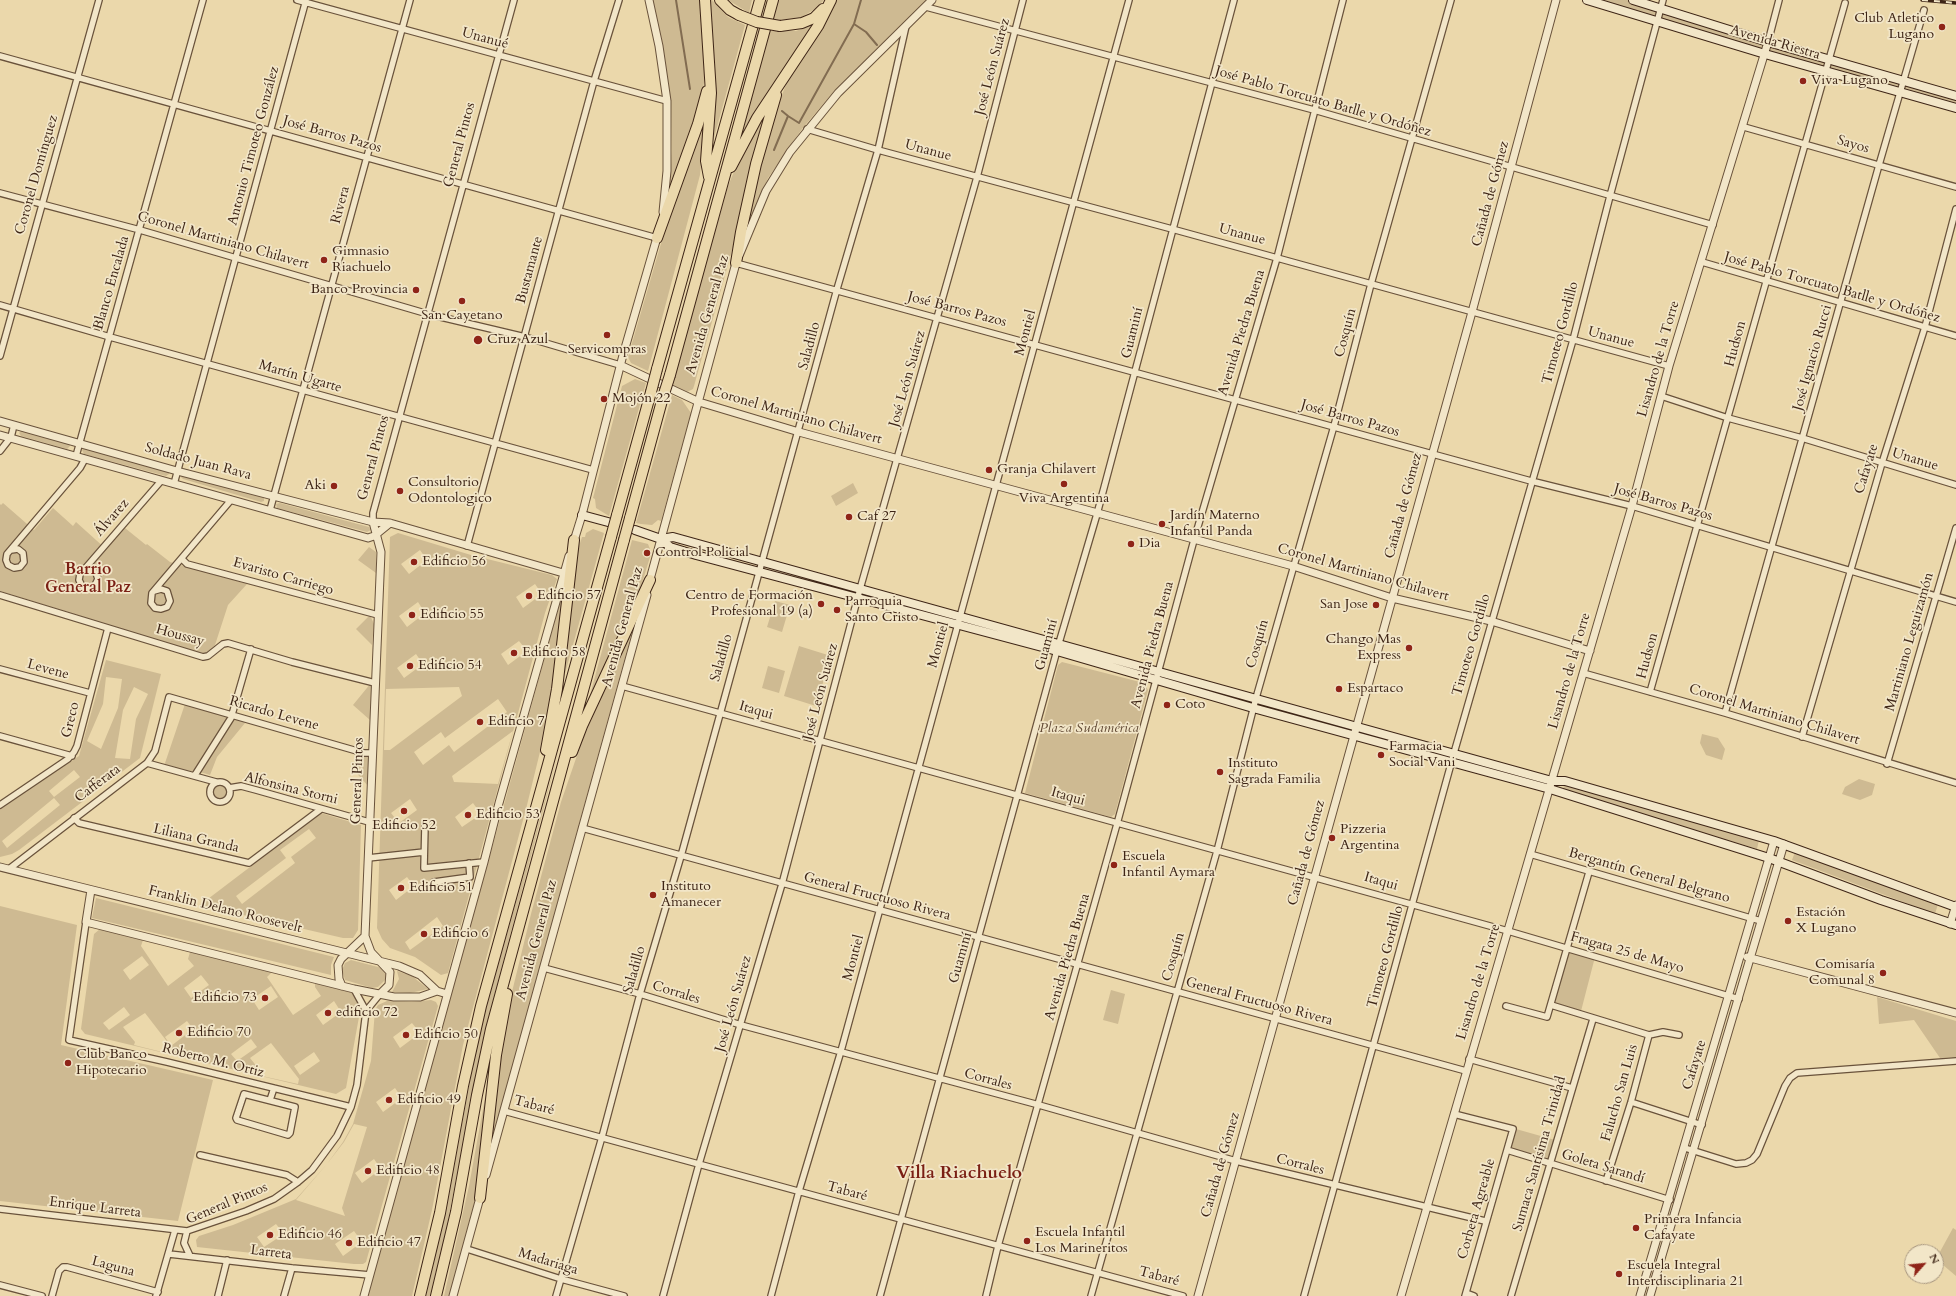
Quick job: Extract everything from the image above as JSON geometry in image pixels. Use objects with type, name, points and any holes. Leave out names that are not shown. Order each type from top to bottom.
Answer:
[{"type":"highway","points":[[705,0],[710,68],[711,113],[706,161],[709,182]]},
{"type":"highway","points":[[720,0],[730,10],[739,15],[757,22],[780,26],[802,23],[814,18],[830,1]]},
{"type":"highway","points":[[420,1296],[440,1213],[474,1036],[760,0]]},
{"type":"highway","name":"Avenida General Paz","points":[[436,1296],[456,1212],[484,1059],[550,810],[773,0]]},
{"type":"highway","points":[[722,185],[757,118],[818,26],[830,1]]},
{"type":"highway","points":[[657,238],[698,124],[706,98],[710,68]]},
{"type":"highway","points":[[736,263],[741,232],[756,164],[781,82]]},
{"type":"highway","points":[[537,804],[557,689],[574,540]]},
{"type":"highway","points":[[550,810],[582,726],[650,580]]},
{"type":"highway","points":[[480,1198],[496,1055],[518,932]]},
{"type":"main road","name":"Avenida Riestra","points":[[1588,0],[1764,54],[1956,108]]},
{"type":"main road","name":"Avenida Riestra","points":[[1633,0],[1662,4],[1768,42],[1956,96]]},
{"type":"main road","points":[[582,515],[608,522]]},
{"type":"main road","points":[[635,530],[661,539],[670,547],[858,598],[958,621],[1159,671],[1454,752],[1552,781],[1565,781],[1784,844],[1956,907]]},
{"type":"main road","points":[[661,539],[673,537],[762,561],[860,589],[958,621]]},
{"type":"main road","points":[[1058,647],[1156,680],[1253,708],[1550,789],[1779,861],[1835,883],[1953,925]]},
{"type":"street","name":"Coronel Domínguez","points":[[0,356],[99,0]]},
{"type":"street","name":"Blanco Encalada","points":[[76,456],[203,0]]},
{"type":"street","name":"Unanué","points":[[297,0],[306,1],[402,29],[667,101]]},
{"type":"street","name":"Rivera","points":[[270,510],[410,0]]},
{"type":"street","name":"General Pintos","points":[[190,1256],[184,1243],[187,1231],[263,1204],[298,1182],[312,1170],[337,1136],[351,1107],[360,1074],[366,1011],[380,994],[387,989],[390,981],[390,972],[371,952],[365,936],[378,615],[382,552],[373,522],[372,513],[514,0]]},
{"type":"street","name":"Bustamante","points":[[467,546],[594,81],[619,0]]},
{"type":"street","points":[[364,1296],[563,573],[582,515],[620,365],[657,238],[663,212],[667,171],[667,101],[659,46],[649,0]]},
{"type":"street","name":"Avenida General Paz","points":[[454,1296],[622,686],[736,263],[766,191],[790,152],[807,129],[838,93],[932,0]]},
{"type":"street","name":"José León Suárez","points":[[663,1296],[699,1164],[782,884],[860,589],[977,177],[1023,0]]},
{"type":"street","name":"Montiel","points":[[771,1296],[799,1191],[841,1051],[919,769],[958,621],[997,486],[1129,0]]},
{"type":"street","name":"Guaminí","points":[[880,1296],[1058,647],[1097,514],[1234,0]]},
{"type":"street","name":"Avenida Piedra Buena","points":[[986,1296],[998,1246],[1078,965],[1194,540],[1277,258],[1343,0]]},
{"type":"street","name":"Cosquín","points":[[1092,1296],[1217,850],[1253,708],[1334,426],[1371,284],[1451,0]]},
{"type":"street","name":"Cañada de Gómez","points":[[1198,1296],[1472,312],[1556,0]]},
{"type":"street","points":[[1768,42],[1779,0]]},
{"type":"street","name":"Antonio Timoteo González","points":[[174,484],[306,1]]},
{"type":"street","name":"Hudson","points":[[1650,692],[1845,3]]},
{"type":"street","name":"Timoteo Gordillo","points":[[1304,1296],[1451,762],[1573,340],[1662,4]]},
{"type":"street","name":"José Pablo Torcuato Batlle y Ordóñez","points":[[926,7],[1015,32],[1314,110],[1412,140],[1713,225]]},
{"type":"street","name":"José Ignacio Rucci","points":[[1725,713],[1841,304],[1899,92],[1924,10]]},
{"type":"street","name":"Saladillo","points":[[556,1296],[602,1137],[640,994],[681,856],[837,290],[878,150],[906,26]]},
{"type":"street","name":"Lisandro de la Torre","points":[[1402,1296],[1469,1059],[1550,789],[1632,506],[1669,366],[1744,127],[1768,42]]},
{"type":"street","name":"José Barros Pazos","points":[[0,56],[270,130],[558,212],[657,238]]},
{"type":"street","name":"Sayos","points":[[1744,127],[1956,187]]},
{"type":"street","name":"Unanue","points":[[807,129],[878,150],[1172,229],[1669,366]]},
{"type":"street","name":"Coronel Martiniano Chilavert","points":[[0,193],[140,230],[428,314],[525,337],[620,365],[699,402],[799,432],[1293,566],[1392,598],[1491,621],[1590,651]]},
{"type":"street","name":"Cafayate","points":[[1802,737],[1882,463],[1925,327],[1956,209]]},
{"type":"street","name":"José Pablo Torcuato Batlle y Ordóñez","points":[[1702,262],[1841,304],[1956,336]]},
{"type":"street","name":"José Barros Pazos","points":[[736,263],[1036,344],[1531,481],[1632,506],[1956,602]]},
{"type":"street","name":"Martín Ugarte","points":[[0,305],[399,418],[593,470]]},
{"type":"street","name":"Unanue","points":[[1661,396],[1728,418],[1802,438],[1956,485]]},
{"type":"street","name":"Soldado Juan Rava","points":[[0,420],[177,471],[373,522],[390,523],[563,573]]},
{"type":"street","points":[[0,451],[11,437],[14,425]]},
{"type":"street","points":[[0,435],[368,538],[377,534],[390,523]]},
{"type":"street","points":[[11,550],[80,468],[85,459]]},
{"type":"street","name":"Álvarez","points":[[82,572],[161,481]]},
{"type":"street","points":[[154,591],[231,500]]},
{"type":"street","name":"Martiniano Leguizamón","points":[[1887,764],[1956,528]]},
{"type":"street","name":"Evaristo Carriego","points":[[182,559],[187,564],[378,615]]},
{"type":"street","name":"Houssay","points":[[0,595],[203,657],[208,656],[224,644],[235,644],[292,662],[375,683]]},
{"type":"street","name":"Greco","points":[[0,805],[72,756],[78,746],[90,693],[108,628]]},
{"type":"street","points":[[195,775],[232,714],[251,649]]},
{"type":"street","name":"Levene","points":[[0,669],[90,693]]},
{"type":"street","name":"Coronel Martiniano Chilavert","points":[[1583,673],[1725,713],[1887,764],[1956,783]]},
{"type":"street","name":"Itaqui","points":[[622,686],[1117,824],[1314,876],[1508,930]]},
{"type":"street","name":"Ricardo Levene","points":[[169,697],[364,753],[372,753]]},
{"type":"street","name":"Cafferata","points":[[9,869],[147,763],[154,751],[169,697]]},
{"type":"street","points":[[0,736],[72,756]]},
{"type":"street","name":"Alfonsina Storni","points":[[147,763],[216,782],[225,783],[229,788],[230,794],[227,799],[221,801],[215,800],[211,795],[210,789],[216,782]]},
{"type":"street","name":"Alfonsina Storni","points":[[229,788],[241,786],[369,822]]},
{"type":"street","name":"Liliana Granda","points":[[74,818],[79,823],[249,863],[321,809]]},
{"type":"street","points":[[425,825],[424,868],[484,862]]},
{"type":"street","name":"General Fructuoso Rivera","points":[[582,828],[1466,1071]]},
{"type":"street","name":"Cafayate","points":[[1642,1296],[1774,841]]},
{"type":"street","name":"Cafayate","points":[[1650,1296],[1695,1151],[1784,844]]},
{"type":"street","points":[[368,858],[424,852]]},
{"type":"street","name":"Bergantín General Belgrano","points":[[1530,854],[1761,921]]},
{"type":"street","points":[[434,882],[470,877],[469,863]]},
{"type":"street","name":"Franklin Delano Roosevelt","points":[[0,867],[399,966],[413,971],[429,982],[437,991],[448,994]]},
{"type":"street","points":[[1506,1006],[1547,1017],[1589,872]]},
{"type":"street","points":[[91,890],[86,922],[354,989],[394,997],[409,998],[427,995],[437,991]]},
{"type":"street","points":[[1953,925],[1956,907]]},
{"type":"street","name":"Roberto M. Ortiz","points":[[86,922],[68,1040],[351,1107]]},
{"type":"street","name":"Fragata 25 de Mayo","points":[[1508,930],[1739,999]]},
{"type":"street","points":[[342,986],[337,972],[338,965],[346,954],[365,936]]},
{"type":"street","points":[[1741,955],[1956,1013]]},
{"type":"street","name":"Corrales","points":[[544,968],[640,994],[741,1025],[1039,1105],[1236,1161],[1334,1186],[1486,1221]]},
{"type":"street","points":[[354,989],[366,1011]]},
{"type":"street","points":[[1551,1005],[1649,1035],[1663,1032],[1679,1035]]},
{"type":"street","name":"Sumaca Santísima Trinidad","points":[[1512,1296],[1593,1019]]},
{"type":"street","name":"Falucho San Luis","points":[[1606,1181],[1631,1102],[1649,1035]]},
{"type":"street","points":[[1469,1059],[1572,1088]]},
{"type":"street","points":[[1685,1148],[1736,1164],[1746,1163],[1752,1160],[1757,1154],[1785,1086],[1790,1078],[1798,1073],[1956,1061]]},
{"type":"street","points":[[270,1100],[274,1088]]},
{"type":"street","points":[[244,1094],[270,1100],[295,1107],[290,1133],[288,1135],[237,1120],[236,1118],[244,1094]]},
{"type":"street","points":[[1631,1102],[1702,1125]]},
{"type":"street","name":"Tabaré","points":[[504,1111],[1183,1296]]},
{"type":"street","name":"Corbeta Agreable","points":[[1454,1114],[1513,1129],[1465,1295]]},
{"type":"street","name":"Goleta Sarandí","points":[[1507,1150],[1670,1200]]},
{"type":"street","points":[[200,1155],[287,1176],[298,1182]]},
{"type":"street","name":"Enrique Larreta","points":[[0,1209],[187,1231]]},
{"type":"street","name":"General Pintos","points":[[157,1294],[176,1230]]},
{"type":"street","name":"Madariaga","points":[[466,1249],[561,1279],[624,1296]]},
{"type":"street","name":"Larreta","points":[[169,1254],[370,1275]]},
{"type":"street","points":[[218,1296],[227,1260]]},
{"type":"street","name":"Laguna","points":[[52,1296],[59,1271],[63,1267],[157,1294]]},
{"type":"street","points":[[284,1296],[292,1268]]},
{"type":"street","points":[[0,1285],[42,1296]]},
{"type":"street","points":[[1465,1295],[1474,1296]]},
{"type":"green space","points":[[653,0],[702,0],[706,68],[701,104],[669,196],[672,151],[671,102],[663,45]]},
{"type":"green space","points":[[710,0],[712,0],[728,17],[745,25],[711,149],[715,105],[715,69]]},
{"type":"green space","points":[[728,0],[752,0],[749,13]]},
{"type":"green space","points":[[777,0],[824,0],[815,9],[802,17],[780,20],[771,19]]},
{"type":"green space","points":[[836,0],[927,0],[835,90],[802,129],[768,178],[745,234],[759,167],[776,110],[787,82],[824,24]]},
{"type":"green space","points":[[1587,0],[1633,0],[1956,96],[1956,108]]},
{"type":"green space","points":[[814,24],[734,155],[768,31],[796,31]]},
{"type":"green space","points":[[707,103],[700,175],[648,371],[631,363],[628,357],[662,240]]},
{"type":"green space","points":[[767,108],[734,243],[694,386],[693,389],[687,392],[672,385],[728,186],[741,155]]},
{"type":"green space","points":[[635,379],[646,383],[609,516],[596,508],[595,499],[593,498],[622,386]]},
{"type":"green space","points":[[672,395],[682,400],[691,413],[661,521],[658,520],[652,525],[636,523]]},
{"type":"green space","points":[[22,430],[69,443],[70,446],[67,449],[21,436],[19,433]]},
{"type":"green space","points":[[84,448],[169,472],[169,474],[166,476],[84,454],[82,450]]},
{"type":"green space","points":[[183,474],[264,497],[264,501],[261,502],[183,479],[180,476]]},
{"type":"green space","points":[[853,483],[858,493],[836,506],[831,496]]},
{"type":"green space","points":[[3,503],[34,530],[53,508],[73,526],[76,522],[106,549],[125,528],[170,562],[247,584],[228,605],[215,645],[207,653],[201,654],[0,591],[0,504],[1,505]]},
{"type":"green space","points":[[280,503],[369,527],[371,530],[367,532],[277,508],[276,504]]},
{"type":"green space","points":[[593,529],[604,533],[558,699],[578,549],[582,537],[585,537],[586,533]]},
{"type":"green space","points":[[398,533],[471,555],[552,575],[557,579],[545,613],[448,973],[441,975],[415,957],[390,948],[382,939],[377,928],[390,537]],"holes":[[[420,550],[427,560],[409,574],[401,564]],[[535,584],[542,594],[523,608],[516,597]],[[418,602],[425,613],[407,627],[399,616]],[[519,641],[527,651],[508,665],[501,654]],[[416,654],[423,664],[404,678],[397,668]],[[459,687],[462,696],[390,750],[384,750],[386,689]],[[498,699],[507,712],[454,752],[449,745],[423,765],[414,752],[441,732],[445,738]],[[513,731],[498,784],[454,782],[452,776]],[[410,799],[417,810],[399,823],[391,813]],[[473,803],[481,814],[462,827],[455,817]],[[407,877],[414,886],[396,900],[389,890]],[[437,917],[443,926],[410,950],[405,942]]]},
{"type":"green space","points":[[632,540],[648,544],[650,549],[646,548],[645,556],[648,557],[649,553],[651,554],[637,599],[587,706]]},
{"type":"green space","points":[[369,547],[376,552],[376,573],[358,560]]},
{"type":"green space","points":[[564,588],[566,588],[549,715],[527,805],[463,1045],[432,1210],[412,1296],[368,1296]]},
{"type":"green space","points":[[775,601],[790,605],[782,632],[767,627]]},
{"type":"green space","points":[[637,614],[488,1154],[497,1075],[511,996],[561,802],[582,741]]},
{"type":"green space","points":[[370,615],[374,624],[372,645],[356,629]]},
{"type":"green space","points":[[799,646],[831,656],[816,706],[784,696]]},
{"type":"green space","points":[[106,660],[161,674],[140,758],[19,850],[12,854],[0,857],[0,808],[79,756]],"holes":[[[106,677],[122,679],[118,708],[101,749],[87,741],[103,704]],[[134,687],[148,694],[136,719],[130,759],[115,758],[123,710]],[[74,770],[80,777],[54,797],[49,791]],[[54,798],[60,805],[7,848],[2,841]]]},
{"type":"green space","name":"Plaza Sudamérica","points":[[1062,662],[1144,683],[1148,690],[1115,814],[1111,817],[1025,793],[1058,665]]},
{"type":"green space","points":[[768,666],[785,671],[779,693],[762,688]]},
{"type":"green space","points":[[371,683],[372,688],[370,720],[353,705]]},
{"type":"green space","points":[[185,704],[230,717],[195,772],[164,766]]},
{"type":"green space","points":[[233,718],[237,718],[245,723],[217,757],[210,775],[200,772],[200,770]]},
{"type":"green space","points":[[1702,734],[1718,738],[1725,749],[1722,760],[1706,755],[1700,743]]},
{"type":"green space","points":[[560,747],[484,1034],[446,1231],[430,1296],[426,1296],[448,1199],[479,1033]]},
{"type":"green space","points":[[366,754],[369,758],[368,786],[353,769]]},
{"type":"green space","points":[[1859,779],[1875,784],[1872,795],[1860,800],[1842,794],[1845,787]]},
{"type":"green space","points":[[220,783],[226,785],[228,791],[226,797],[220,799],[214,797],[212,791],[214,785]]},
{"type":"green space","points":[[1564,784],[1759,840],[1757,849],[1563,790]]},
{"type":"green space","points":[[321,813],[361,825],[358,930],[353,938],[343,938],[200,905]],"holes":[[[309,829],[316,838],[291,857],[295,863],[242,904],[236,896],[286,858],[280,850]]]},
{"type":"green space","points":[[1795,852],[1938,904],[1935,914],[1792,860]]},
{"type":"green space","points":[[96,898],[334,957],[331,965],[331,975],[92,918]]},
{"type":"green space","name":"Club Banco Hipotecario","points":[[0,906],[77,925],[61,1045],[213,1080],[178,1221],[0,1201]]},
{"type":"green space","points":[[100,929],[272,972],[267,977],[293,1015],[321,996],[315,987],[315,983],[308,981],[351,992],[360,1007],[346,1088],[336,1094],[85,1034],[81,1029],[94,934]],"holes":[[[143,940],[190,952],[188,959],[194,966],[168,986],[141,946]],[[142,956],[149,965],[130,980],[123,970]],[[201,975],[209,985],[191,998],[184,988]],[[271,986],[278,997],[259,1010],[252,999]],[[334,1001],[341,1012],[323,1025],[316,1015]],[[124,1007],[130,1015],[109,1030],[103,1023]],[[145,1013],[172,1048],[170,1054],[134,1045],[135,1042],[123,1027]],[[187,1021],[193,1029],[171,1046],[165,1037]],[[251,1039],[257,1047],[237,1061],[231,1054]],[[271,1043],[299,1079],[298,1084],[262,1076],[262,1073],[250,1058]],[[314,1052],[320,1061],[300,1075],[294,1066]]]},
{"type":"green space","points":[[1566,948],[1595,957],[1580,1015],[1551,1005]]},
{"type":"green space","points":[[351,960],[382,968],[386,973],[386,979],[378,987],[372,988],[345,980],[342,970],[345,963]]},
{"type":"green space","points":[[397,971],[412,976],[428,989],[410,993],[392,992],[399,979]]},
{"type":"green space","points":[[1111,990],[1125,994],[1118,1024],[1103,1020]]},
{"type":"green space","points":[[1877,997],[1956,1021],[1956,1057],[1940,1058],[1914,1020],[1879,1024]]},
{"type":"green space","points":[[431,1000],[436,1002],[438,1006],[366,1262],[363,1264],[354,1264],[197,1247],[196,1240],[199,1236],[233,1225],[296,1199],[327,1164],[343,1142],[353,1124],[371,1061],[375,1010],[378,1005],[387,1001],[412,1002]],"holes":[[[412,1023],[420,1033],[400,1048],[393,1037]],[[395,1088],[402,1098],[383,1112],[376,1102]],[[354,1124],[367,1127],[342,1208],[345,1216],[296,1200],[344,1142]],[[374,1159],[381,1169],[362,1183],[355,1173]],[[276,1224],[284,1234],[264,1247],[257,1237]],[[354,1231],[362,1242],[343,1256],[335,1244]]]},
{"type":"green space","points":[[492,1059],[475,1200],[449,1296],[444,1296],[469,1186]]},
{"type":"green space","points":[[1516,1129],[1555,1140],[1550,1160],[1511,1149]]},
{"type":"green space","points":[[1953,1228],[1956,1230],[1956,1276],[1944,1266],[1944,1244]]},
{"type":"waterway","points":[[676,0],[690,89]]},
{"type":"waterway","points":[[774,150],[788,116],[799,123],[854,24],[861,0]]},
{"type":"waterway","points":[[854,24],[866,32],[877,45]]},
{"type":"waterway","points":[[782,111],[788,116]]},
{"type":"railway","points":[[1922,0],[1956,3]]},
{"type":"place","name":"Club Atletico Lugano","points":[[1942,27]]},
{"type":"place","name":"Viva Lugano","points":[[1803,81]]},
{"type":"place","name":"Gimnasio Riachuelo","points":[[324,260]]},
{"type":"place","name":"Banco Provincia","points":[[416,290]]},
{"type":"place","name":"San Cayetano","points":[[462,301]]},
{"type":"place","name":"Servicompras","points":[[607,335]]},
{"type":"place","name":"Cruz Azul","points":[[478,340]]},
{"type":"place","name":"Mojón 22","points":[[604,399]]},
{"type":"place","name":"Granja Chilavert","points":[[989,470]]},
{"type":"place","name":"Viva Argentina","points":[[1064,484]]},
{"type":"place","name":"Aki","points":[[334,486]]},
{"type":"place","name":"Consultorio Odontologico","points":[[400,491]]},
{"type":"place","name":"Caf 27","points":[[849,517]]},
{"type":"place","name":"Jardín Materno Infantil Panda","points":[[1162,524]]},
{"type":"place","name":"Dia","points":[[1131,544]]},
{"type":"place","name":"Control Policial","points":[[647,553]]},
{"type":"place","name":"Edificio 56","points":[[414,562]]},
{"type":"place","name":"Edificio 57","points":[[529,596]]},
{"type":"place","name":"Centro de Formación Profesional 19 (a)","points":[[821,604]]},
{"type":"place","name":"San Jose","points":[[1376,605]]},
{"type":"place","name":"Parroquia Santo Cristo","points":[[837,610]]},
{"type":"place","name":"Edificio 55","points":[[412,615]]},
{"type":"place","name":"Chango Mas Express","points":[[1409,648]]},
{"type":"place","name":"Edificio 58","points":[[514,653]]},
{"type":"place","name":"Edificio 54","points":[[410,666]]},
{"type":"place","name":"Espartaco","points":[[1339,689]]},
{"type":"place","name":"Coto","points":[[1167,705]]},
{"type":"place","name":"Edificio 7","points":[[480,722]]},
{"type":"place","name":"Farmacia Social Vani","points":[[1381,755]]},
{"type":"place","name":"Instituto Sagrada Familia","points":[[1220,772]]},
{"type":"place","name":"Edificio 52","points":[[404,811]]},
{"type":"place","name":"Edificio 53","points":[[468,815]]},
{"type":"place","name":"Pizzeria Argentina","points":[[1332,838]]},
{"type":"place","name":"Escuela Infantil Aymara","points":[[1114,865]]},
{"type":"place","name":"Edificio 51","points":[[401,888]]},
{"type":"place","name":"Instituto Amanecer","points":[[653,895]]},
{"type":"place","name":"Estación X Lugano","points":[[1788,921]]},
{"type":"place","name":"Edificio 6","points":[[424,934]]},
{"type":"place","name":"Comisaría Comunal 8","points":[[1883,973]]},
{"type":"place","name":"Edificio 73","points":[[265,998]]},
{"type":"place","name":"edificio 72","points":[[328,1013]]},
{"type":"place","name":"Edificio 70","points":[[179,1033]]},
{"type":"place","name":"Edificio 50","points":[[406,1035]]},
{"type":"place","name":"Club Banco Hipotecario","points":[[68,1063]]},
{"type":"place","name":"Edificio 49","points":[[389,1100]]},
{"type":"place","name":"Edificio 48","points":[[368,1171]]},
{"type":"place","name":"Primera Infancia Cafayate","points":[[1636,1228]]},
{"type":"place","name":"Edificio 46","points":[[270,1235]]},
{"type":"place","name":"Escuela Infantil Los Marineritos","points":[[1027,1241]]},
{"type":"place","name":"Edificio 47","points":[[349,1243]]},
{"type":"place","name":"Escuela Integral Interdisciplinaria 21","points":[[1619,1274]]},
{"type":"district","name":"Barrio General Paz","points":[[88,579]]},
{"type":"district","name":"Villa Riachuelo","points":[[959,1174]]}]
